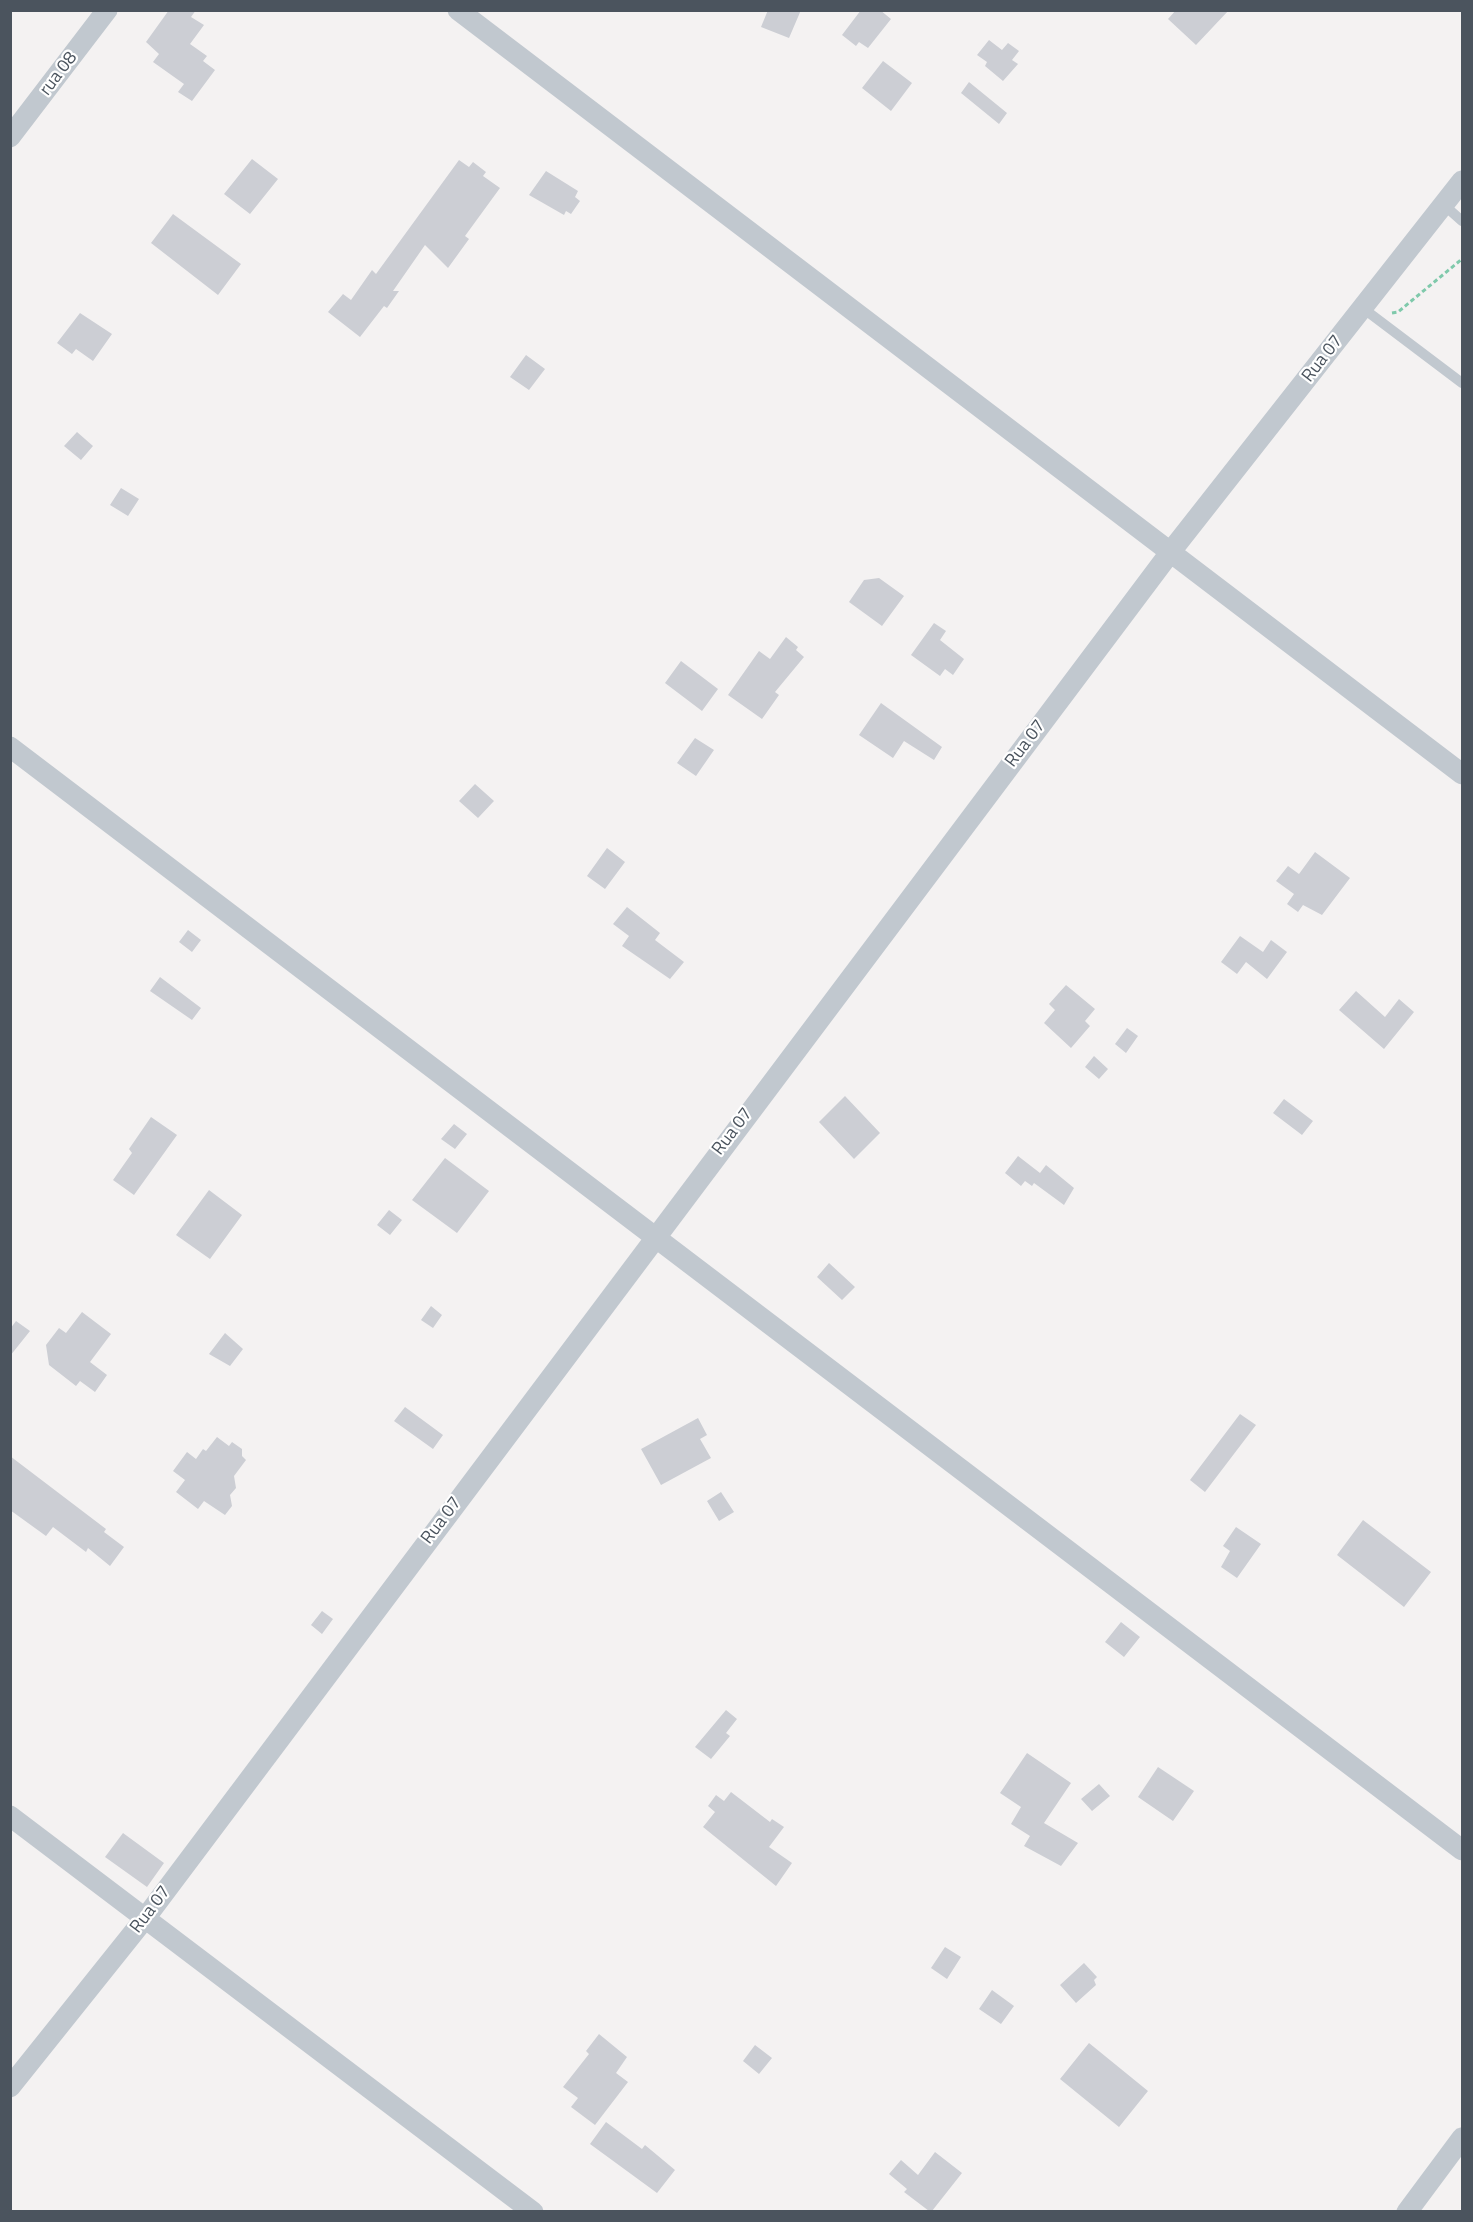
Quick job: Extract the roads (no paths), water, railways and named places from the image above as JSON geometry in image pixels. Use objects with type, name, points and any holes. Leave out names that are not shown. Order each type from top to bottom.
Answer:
[{"type":"street","name":"rua 08","points":[[10,137],[107,10]]},
{"type":"street","points":[[458,10],[1172,550],[1462,774]]},
{"type":"street","name":"Rua 07","points":[[10,2087],[146,1917],[1172,550],[1462,181]]},
{"type":"street","points":[[10,747],[1462,1850]]},
{"type":"street","points":[[10,1816],[533,2211]]},
{"type":"street","points":[[1407,2211],[1462,2138]]},
{"type":"lane","points":[[1444,205],[1462,221]]},
{"type":"lane","points":[[1365,307],[1462,383]]}]
